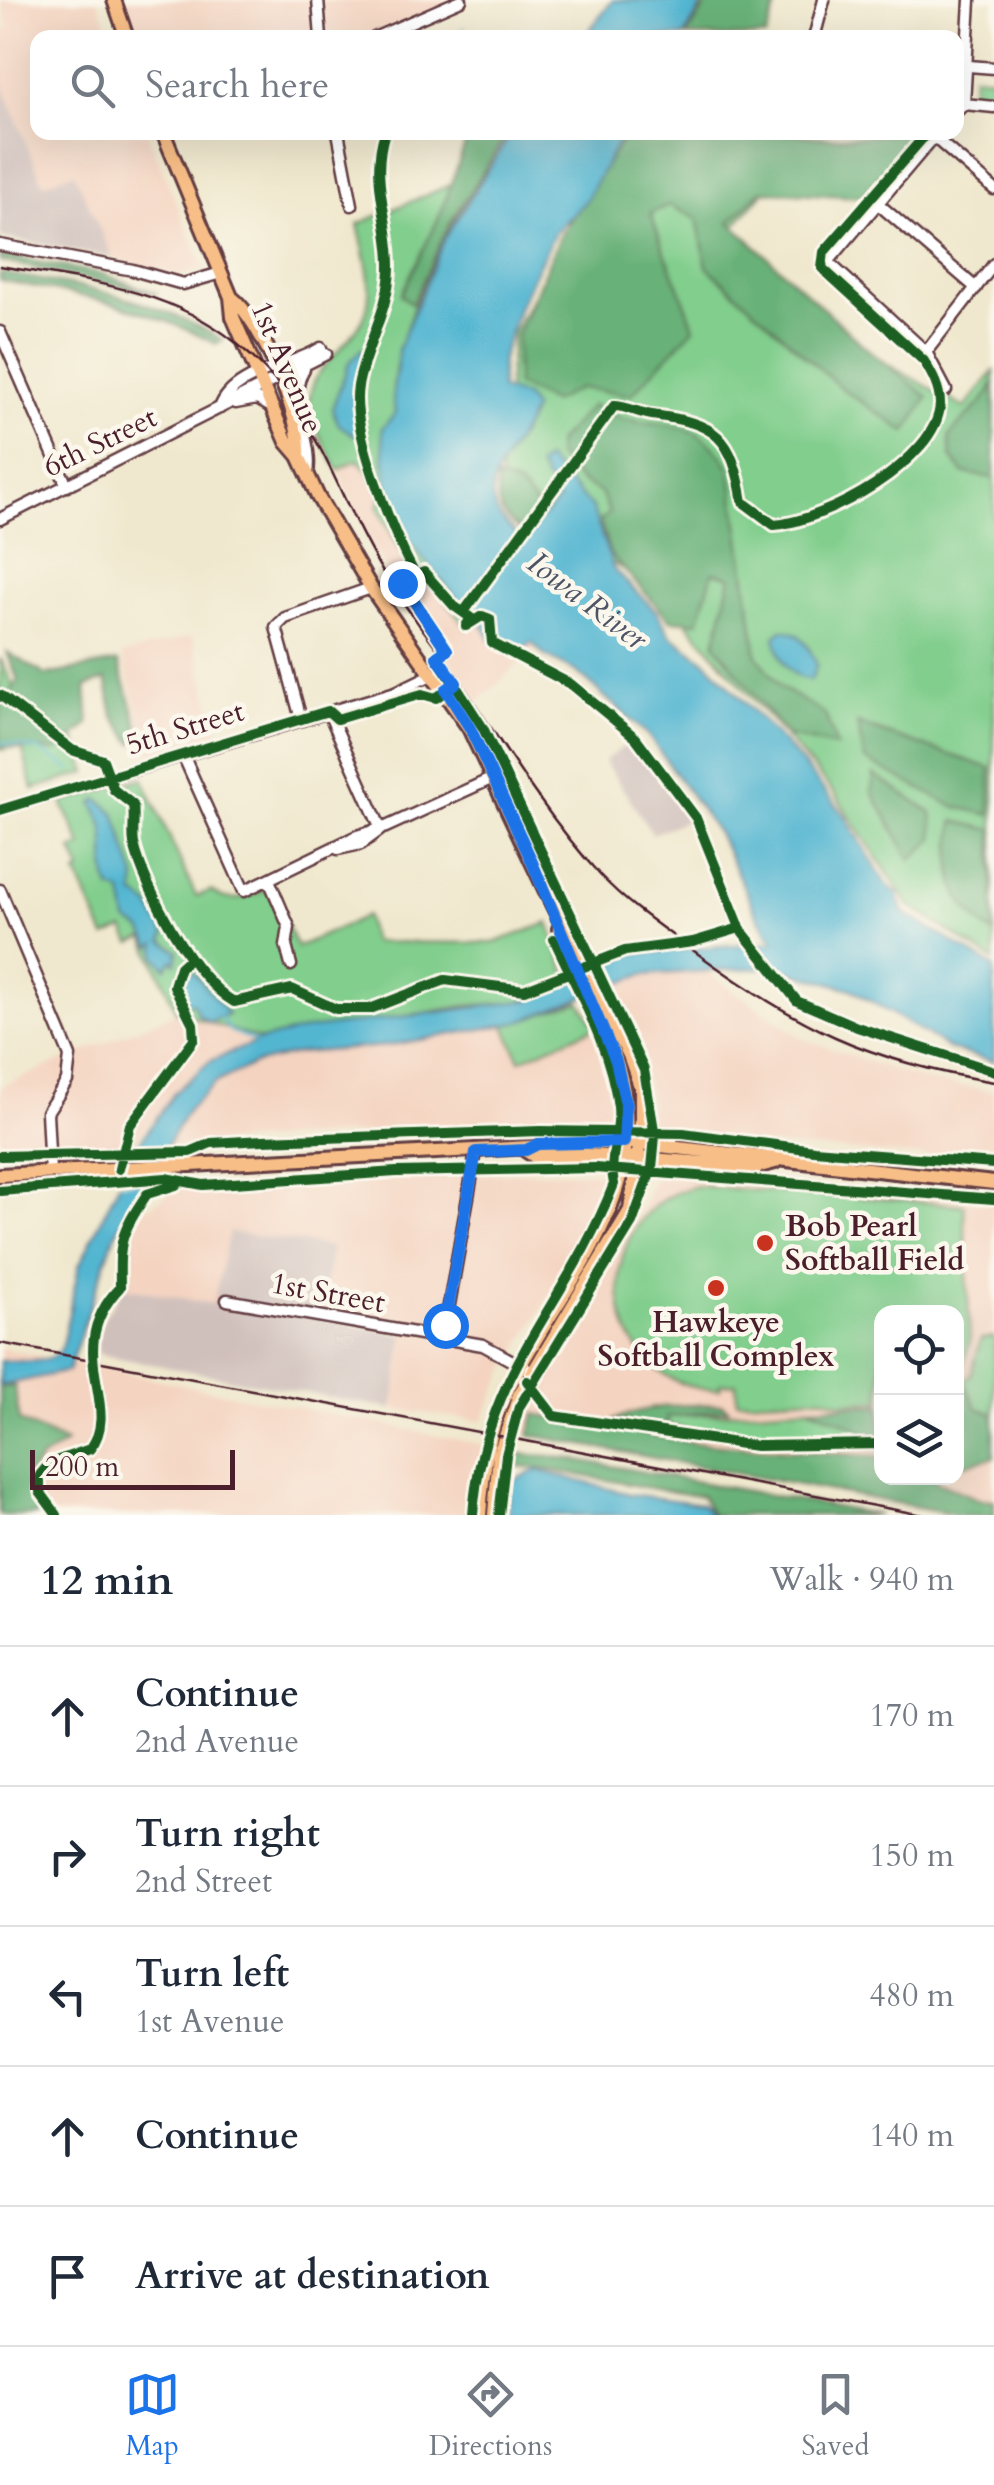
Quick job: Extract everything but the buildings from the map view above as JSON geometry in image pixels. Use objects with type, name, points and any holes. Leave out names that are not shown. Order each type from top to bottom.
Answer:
[{"type":"main road","points":[[114,0],[124,30]]},
{"type":"main road","name":"1st Avenue","points":[[166,140],[231,302],[247,309],[268,377],[273,408],[287,442],[300,452]]},
{"type":"main road","name":"1st Avenue","points":[[268,377],[293,414],[307,474],[371,588],[463,716],[641,1090],[634,1198],[625,1221],[527,1369]]},
{"type":"main road","name":"1st Avenue","points":[[497,1437],[527,1369],[613,1210],[626,1104],[596,1001]]},
{"type":"main road","points":[[623,1150],[640,1143],[775,1162],[994,1182]]},
{"type":"main road","points":[[0,1175],[526,1150],[538,1144],[623,1150],[638,1158],[756,1167],[775,1162]]},
{"type":"main road","points":[[480,1515],[497,1437]]},
{"type":"main road","points":[[494,1515],[497,1437]]},
{"type":"street","points":[[318,0],[322,30]]},
{"type":"street","points":[[392,30],[461,0]]},
{"type":"street","points":[[816,30],[824,0]]},
{"type":"street","points":[[964,44],[970,0]]},
{"type":"street","points":[[322,24],[325,30]]},
{"type":"street","points":[[964,66],[994,68]]},
{"type":"street","points":[[964,108],[994,107]]},
{"type":"street","points":[[340,140],[352,205]]},
{"type":"street","points":[[932,140],[828,262],[926,352],[946,390]]},
{"type":"street","points":[[941,140],[994,189]]},
{"type":"street","points":[[876,202],[976,288]]},
{"type":"street","points":[[0,245],[133,270],[183,284],[221,273]]},
{"type":"street","points":[[926,352],[994,264]]},
{"type":"street","points":[[0,332],[67,486]]},
{"type":"street","points":[[268,377],[324,351],[304,368],[296,385],[311,449],[307,474]]},
{"type":"street","points":[[268,377],[304,368]]},
{"type":"street","name":"6th Street","points":[[0,519],[225,406],[226,397],[268,377]]},
{"type":"street","points":[[225,406],[257,400],[273,408]]},
{"type":"street","points":[[302,719],[275,635],[278,624],[371,588]]},
{"type":"street","name":"5th Street","points":[[0,810],[405,689],[432,674]]},
{"type":"street","points":[[328,711],[381,829]]},
{"type":"street","points":[[183,755],[244,891],[336,850],[357,836],[493,778]]},
{"type":"street","points":[[269,880],[290,928],[286,946],[290,966]]},
{"type":"street","points":[[0,890],[70,1056],[68,1081],[47,1112],[50,1172]]},
{"type":"street","points":[[443,1338],[476,1152]]},
{"type":"street","name":"1st Street","points":[[227,1300],[482,1345],[527,1369]]},
{"type":"shaded area","points":[[0,0],[97,0],[109,30],[30,30],[30,140],[150,140],[205,270],[179,276],[113,258],[74,173],[43,185],[0,79],[0,32],[9,28]]},
{"type":"shaded area","points":[[125,0],[459,0],[392,30],[133,30]]},
{"type":"shaded area","points":[[0,79],[43,184],[74,172],[113,258],[0,237]]},
{"type":"shaded area","points":[[357,460],[368,469],[423,574],[466,627],[475,616],[487,623],[492,642],[516,654],[523,645],[532,643],[536,647],[478,702],[378,556],[338,470]]},
{"type":"shaded area","points":[[192,636],[219,734],[149,753],[122,655]]},
{"type":"shaded area","points":[[633,740],[693,817],[653,834],[604,761]]},
{"type":"shaded area","points":[[708,973],[803,1039],[926,1081],[994,1091],[994,1161],[657,1137],[648,1127],[650,1106],[645,1078],[610,1006],[607,988],[642,975]]},
{"type":"shaded area","points":[[177,1012],[261,1040],[199,1067],[133,1143],[0,1150],[0,1087]]},
{"type":"shaded area","points":[[504,1024],[520,1060],[596,1027],[611,1060],[616,1111],[612,1125],[377,1132],[167,1147],[195,1100],[216,1082],[241,1069],[299,1053],[385,1046]]},
{"type":"shaded area","points":[[529,1172],[604,1173],[609,1182],[601,1210],[506,1369],[482,1421],[393,1409],[406,1327],[320,1309],[331,1247],[213,1305],[124,1287],[135,1216],[177,1189]]},
{"type":"shaded area","points":[[658,1176],[994,1203],[994,1515],[516,1431],[526,1399],[642,1210],[651,1183]]},
{"type":"shaded area","points":[[229,1232],[332,1247],[319,1319],[404,1335],[393,1409],[98,1354],[96,1342],[103,1319],[124,1287],[213,1304]]},
{"type":"shaded area","points":[[0,1348],[484,1445],[477,1515],[0,1515]]},
{"type":"green space","points":[[709,0],[778,0],[768,30],[690,30]]},
{"type":"green space","points":[[973,75],[994,77],[994,99],[971,97]]},
{"type":"green space","points":[[467,140],[503,140],[450,223],[412,304],[401,295],[441,213]]},
{"type":"green space","points":[[622,140],[913,140],[860,197],[761,191],[730,222],[865,347],[928,397],[906,432],[841,388],[707,267],[697,219],[669,205],[651,213],[694,328],[631,395],[580,388],[552,402],[516,385],[517,335],[560,236]]},
{"type":"green space","points":[[788,165],[732,228],[865,351],[965,408],[994,371],[994,961],[909,905],[834,793],[659,590],[566,537],[509,520],[500,471],[513,332],[574,225]]},
{"type":"green space","points":[[488,169],[455,219],[421,288],[398,359],[396,414],[382,429],[388,489],[398,520],[418,552],[475,616],[467,628],[427,575],[414,576],[378,507],[382,493],[368,469],[357,460],[338,470],[316,428],[310,398],[321,371],[352,335],[367,308],[369,276],[358,224]]},
{"type":"green space","points":[[0,255],[102,274],[158,294],[0,261]]},
{"type":"green space","points":[[0,273],[142,303],[222,340],[216,344],[163,320],[111,303],[0,280]]},
{"type":"green space","points":[[994,382],[994,478],[963,473],[951,457],[949,437],[984,399]]},
{"type":"green space","points":[[592,405],[632,420],[683,428],[715,447],[730,468],[757,655],[780,687],[825,714],[837,747],[787,736],[715,644],[731,577],[713,572],[698,622],[670,620],[610,554],[600,521],[609,513],[601,493],[579,481],[556,455],[558,441]]},
{"type":"green space","points":[[497,478],[519,486],[543,513],[524,533],[501,510]]},
{"type":"green space","points":[[7,652],[46,675],[118,662],[143,740],[133,743],[113,715],[106,679],[86,687],[89,724],[57,751],[0,747],[0,700],[4,703],[18,680]]},
{"type":"green space","points":[[0,658],[14,688],[54,676],[87,773],[33,789],[21,744],[0,750]]},
{"type":"green space","points":[[857,724],[990,768],[990,815],[953,806],[865,760]]},
{"type":"green space","points":[[874,775],[932,813],[934,839],[911,860],[872,792]]},
{"type":"green space","points":[[143,778],[196,896],[211,891],[239,899],[268,889],[297,947],[366,916],[372,942],[493,943],[549,923],[569,980],[521,1002],[465,1006],[261,1040],[177,1012],[144,938],[131,943],[124,929],[105,937],[77,874],[81,871],[72,850],[82,846],[62,802]]},
{"type":"green space","points":[[954,821],[993,830],[994,934],[967,909],[954,885]]},
{"type":"green space","points":[[580,1002],[596,1027],[520,1060],[504,1024]]},
{"type":"green space","points":[[697,1186],[964,1205],[970,1343],[964,1360],[964,1305],[874,1305],[874,1401],[842,1403],[820,1397],[737,1401],[736,1383],[720,1384],[720,1389],[679,1382],[649,1362],[629,1333],[620,1298],[622,1262],[635,1229],[660,1202]]},
{"type":"green space","points":[[994,1337],[994,1414],[977,1408],[964,1381],[971,1375],[981,1339]]},
{"type":"green space","points":[[964,1381],[977,1408],[994,1414],[994,1457],[964,1464]]},
{"type":"green space","points":[[15,1386],[19,1421],[66,1443],[40,1460],[28,1477],[42,1515],[0,1515],[0,1387]]},
{"type":"green space","points":[[722,1404],[728,1409],[667,1417],[669,1425],[611,1422],[651,1409]]},
{"type":"green space","points":[[874,1405],[874,1436],[809,1407]]},
{"type":"green space","points":[[809,1407],[861,1426],[874,1438],[746,1438],[669,1425],[667,1417]]},
{"type":"green space","points":[[535,1414],[695,1443],[874,1456],[874,1485],[945,1485],[978,1499],[994,1500],[994,1515],[961,1515],[530,1435]]},
{"type":"green space","points":[[510,1453],[573,1459],[879,1515],[712,1515],[702,1496],[507,1465]]},
{"type":"water","points":[[613,0],[705,0],[688,30],[589,30]]},
{"type":"water","name":"Iowa River","points":[[507,140],[619,140],[585,202],[555,232],[519,306],[502,358],[501,389],[526,397],[533,409],[497,474],[492,489],[494,505],[503,521],[522,539],[559,500],[538,467],[546,459],[592,508],[614,570],[657,612],[670,635],[708,663],[792,752],[844,814],[885,883],[897,893],[904,913],[994,967],[994,1062],[950,1049],[851,989],[774,967],[642,975],[516,1023],[385,1046],[299,1053],[257,1063],[216,1082],[187,1111],[115,1234],[68,1371],[0,1386],[0,1361],[41,1360],[61,1350],[79,1266],[137,1146],[175,1092],[210,1061],[261,1040],[309,1029],[530,1000],[634,953],[774,942],[719,835],[647,734],[577,672],[544,655],[532,643],[517,654],[492,642],[480,622],[419,553],[398,520],[388,483],[382,428],[396,413],[393,396],[398,349],[445,238]]},
{"type":"water","points":[[362,349],[365,353],[353,393],[358,431],[354,435],[339,425],[332,409],[349,363]]},
{"type":"water","points":[[782,630],[800,637],[808,647],[817,665],[811,680],[796,675],[786,665],[775,636]]},
{"type":"water","points":[[98,799],[115,813],[136,878],[134,894],[151,907],[165,935],[163,941],[178,951],[176,963],[172,960],[166,968],[156,956],[156,944],[151,947],[142,930],[127,921],[122,893],[110,888],[103,826],[93,803]]},
{"type":"water","points":[[189,971],[228,1014],[210,1022],[198,1015],[193,1003],[187,1003],[179,986]]},
{"type":"water","points":[[537,1470],[630,1494],[702,1504],[711,1515],[508,1515],[510,1482]]},
{"type":"pier","points":[[170,1151],[153,1181],[113,1183],[128,1153]]},
{"type":"waterway","points":[[0,742],[39,750],[71,770]]},
{"type":"waterway","points":[[220,1017],[230,1031],[257,1042]]},
{"type":"railway","points":[[0,266],[92,282],[153,298],[209,324],[264,368],[306,422],[393,588],[562,830],[600,875],[633,905],[731,977],[800,1020],[870,1051],[994,1082]]},
{"type":"railway","points":[[0,1343],[923,1515]]},
{"type":"cycle path","points":[[383,140],[379,167],[389,284],[361,371],[357,405],[375,481],[414,573]]},
{"type":"cycle path","points":[[466,609],[614,406],[692,423],[718,437],[733,462],[743,502],[774,525],[821,513],[848,500],[900,466],[920,446],[934,425],[940,404],[930,371],[924,361],[822,268],[824,252],[921,140]]},
{"type":"cycle path","points":[[466,626],[471,618],[454,606],[424,572],[402,583],[447,650],[437,657],[483,728],[644,1070],[655,1136],[652,1168],[632,1223],[519,1407],[506,1455],[499,1515]]},
{"type":"cycle path","points":[[466,626],[482,616],[490,619],[492,643],[572,685],[636,738],[696,818],[741,930],[797,1001],[857,1027],[994,1071]]},
{"type":"cycle path","points":[[0,810],[328,711],[337,719],[422,694],[436,698],[456,683]]},
{"type":"cycle path","points":[[0,695],[72,750],[103,760],[114,790],[133,805],[134,844],[160,908],[187,954],[218,990],[234,1002],[292,989],[336,1009],[370,1009],[445,980],[524,990],[625,951],[693,942],[740,928]]},
{"type":"cycle path","points":[[473,1515],[480,1465],[492,1420],[509,1380],[595,1228],[614,1184],[618,1107],[609,1063],[554,939]]},
{"type":"cycle path","points":[[119,1169],[130,1125],[194,1039],[193,1024],[174,986],[180,967],[190,958]]},
{"type":"cycle path","points":[[0,1156],[190,1152],[211,1143],[540,1131],[683,1133],[814,1150],[994,1164]]},
{"type":"cycle path","points":[[0,1191],[166,1178],[203,1185],[396,1172],[595,1168],[994,1199]]},
{"type":"cycle path","points":[[57,1515],[40,1492],[40,1475],[50,1463],[90,1449],[99,1432],[95,1333],[103,1310],[120,1287],[121,1248],[126,1229],[147,1194],[176,1185]]},
{"type":"cycle path","points":[[527,1381],[554,1416],[756,1446],[874,1444]]},
{"type":"place","name":"Bob Pearl Softball Field","points":[[765,1243]]},
{"type":"place","name":"Hawkeye Softball Complex","points":[[716,1288]]},
{"type":"route","points":[[402,583],[402,590],[447,650],[437,657],[456,683],[446,690],[470,728],[549,898],[571,961],[616,1061],[626,1104],[624,1142],[538,1144],[526,1150],[476,1152],[445,1325]]}]
